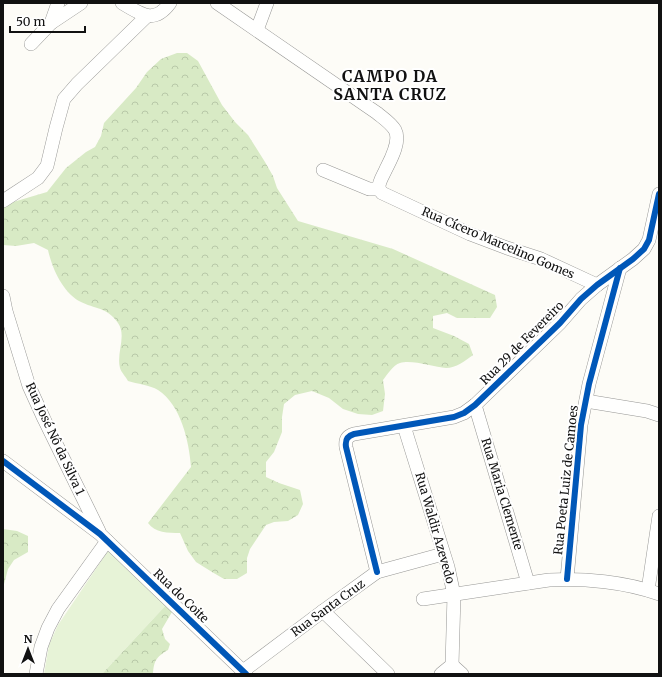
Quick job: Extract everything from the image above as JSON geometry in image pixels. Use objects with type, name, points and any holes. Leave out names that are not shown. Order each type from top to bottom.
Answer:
[{"type":"street","points":[[51,23],[58,3]]},
{"type":"street","points":[[31,44],[51,23],[81,3]]},
{"type":"street","points":[[122,3],[147,16],[154,16],[164,12],[170,3]]},
{"type":"street","points":[[217,3],[377,112],[395,129],[397,138],[396,143],[381,178],[379,190]]},
{"type":"street","points":[[257,30],[267,3]]},
{"type":"street","points":[[3,201],[38,178],[47,166],[64,99],[77,84],[147,16]]},
{"type":"street","name":"Rua Cícero Marcelino Gomes","points":[[323,170],[369,189],[379,190],[382,193],[470,234],[541,260],[596,285]]},
{"type":"street","name":"Rua 29 de Fevereiro","points":[[377,572],[346,447],[347,439],[354,434],[454,417],[464,413],[475,405],[560,323],[581,299],[596,285],[644,249],[650,240],[659,194]]},
{"type":"street","name":"Rua Poeta Luiz de Camoes","points":[[567,579],[582,425],[586,401],[620,268]]},
{"type":"street","name":"Rua José Nô da Silva 1","points":[[3,296],[5,313],[29,386],[44,419],[104,537]]},
{"type":"street","points":[[586,401],[648,411],[659,415]]},
{"type":"street","name":"Rua Maria Clemente","points":[[475,405],[528,583]]},
{"type":"street","name":"Rua Waldir Azevedo","points":[[404,426],[454,595],[452,665]]},
{"type":"street","points":[[3,461],[104,537],[58,609],[48,628],[41,647],[36,674]]},
{"type":"street","points":[[423,599],[528,583],[567,579],[619,584],[653,592],[659,516]]},
{"type":"street","name":"Rua do Coite","points":[[104,537],[245,673]]},
{"type":"street","name":"Rua Santa Cruz","points":[[245,673],[323,610],[377,572],[443,554]]},
{"type":"street","points":[[323,610],[388,674]]},
{"type":"street","points":[[441,674],[452,665],[462,674]]},
{"type":"green space","points":[[177,53],[187,53],[198,61],[222,105],[235,122],[248,135],[265,162],[273,176],[277,188],[298,221],[393,249],[495,295],[497,307],[490,318],[457,318],[447,313],[433,316],[433,328],[454,336],[469,344],[473,355],[460,364],[450,368],[410,362],[397,364],[390,370],[383,380],[385,394],[383,411],[372,415],[358,414],[343,409],[329,398],[312,391],[295,395],[284,404],[282,432],[274,452],[266,462],[266,477],[300,490],[303,504],[298,515],[288,521],[274,522],[266,525],[250,549],[247,558],[247,573],[237,579],[224,579],[196,562],[188,551],[180,533],[158,531],[148,523],[191,467],[190,457],[186,435],[173,405],[155,388],[128,381],[121,371],[119,356],[122,333],[118,323],[105,311],[85,304],[73,297],[63,285],[55,271],[48,250],[34,243],[16,246],[3,245],[3,205],[47,192],[66,168],[86,152],[95,147],[101,136],[104,123],[136,88],[147,72],[161,59]]},
{"type":"green space","points":[[3,529],[17,531],[28,536],[28,552],[14,560],[8,569],[3,588]]},
{"type":"green space","points":[[108,551],[167,604],[102,674],[44,674],[49,645],[58,625]]},
{"type":"green space","points":[[167,604],[172,612],[162,629],[165,639],[170,644],[168,650],[156,660],[153,674],[102,674]]},
{"type":"cycle path","points":[[377,572],[346,447],[347,439],[354,434],[454,417],[464,413],[475,405],[560,323],[581,299],[644,249],[649,240],[659,194]]},
{"type":"cycle path","points":[[567,579],[581,425],[589,384],[620,268]]},
{"type":"cycle path","points":[[3,461],[100,534],[246,674]]},
{"type":"district","name":"CAMPO DA SANTA CRUZ","points":[[390,85]]}]
